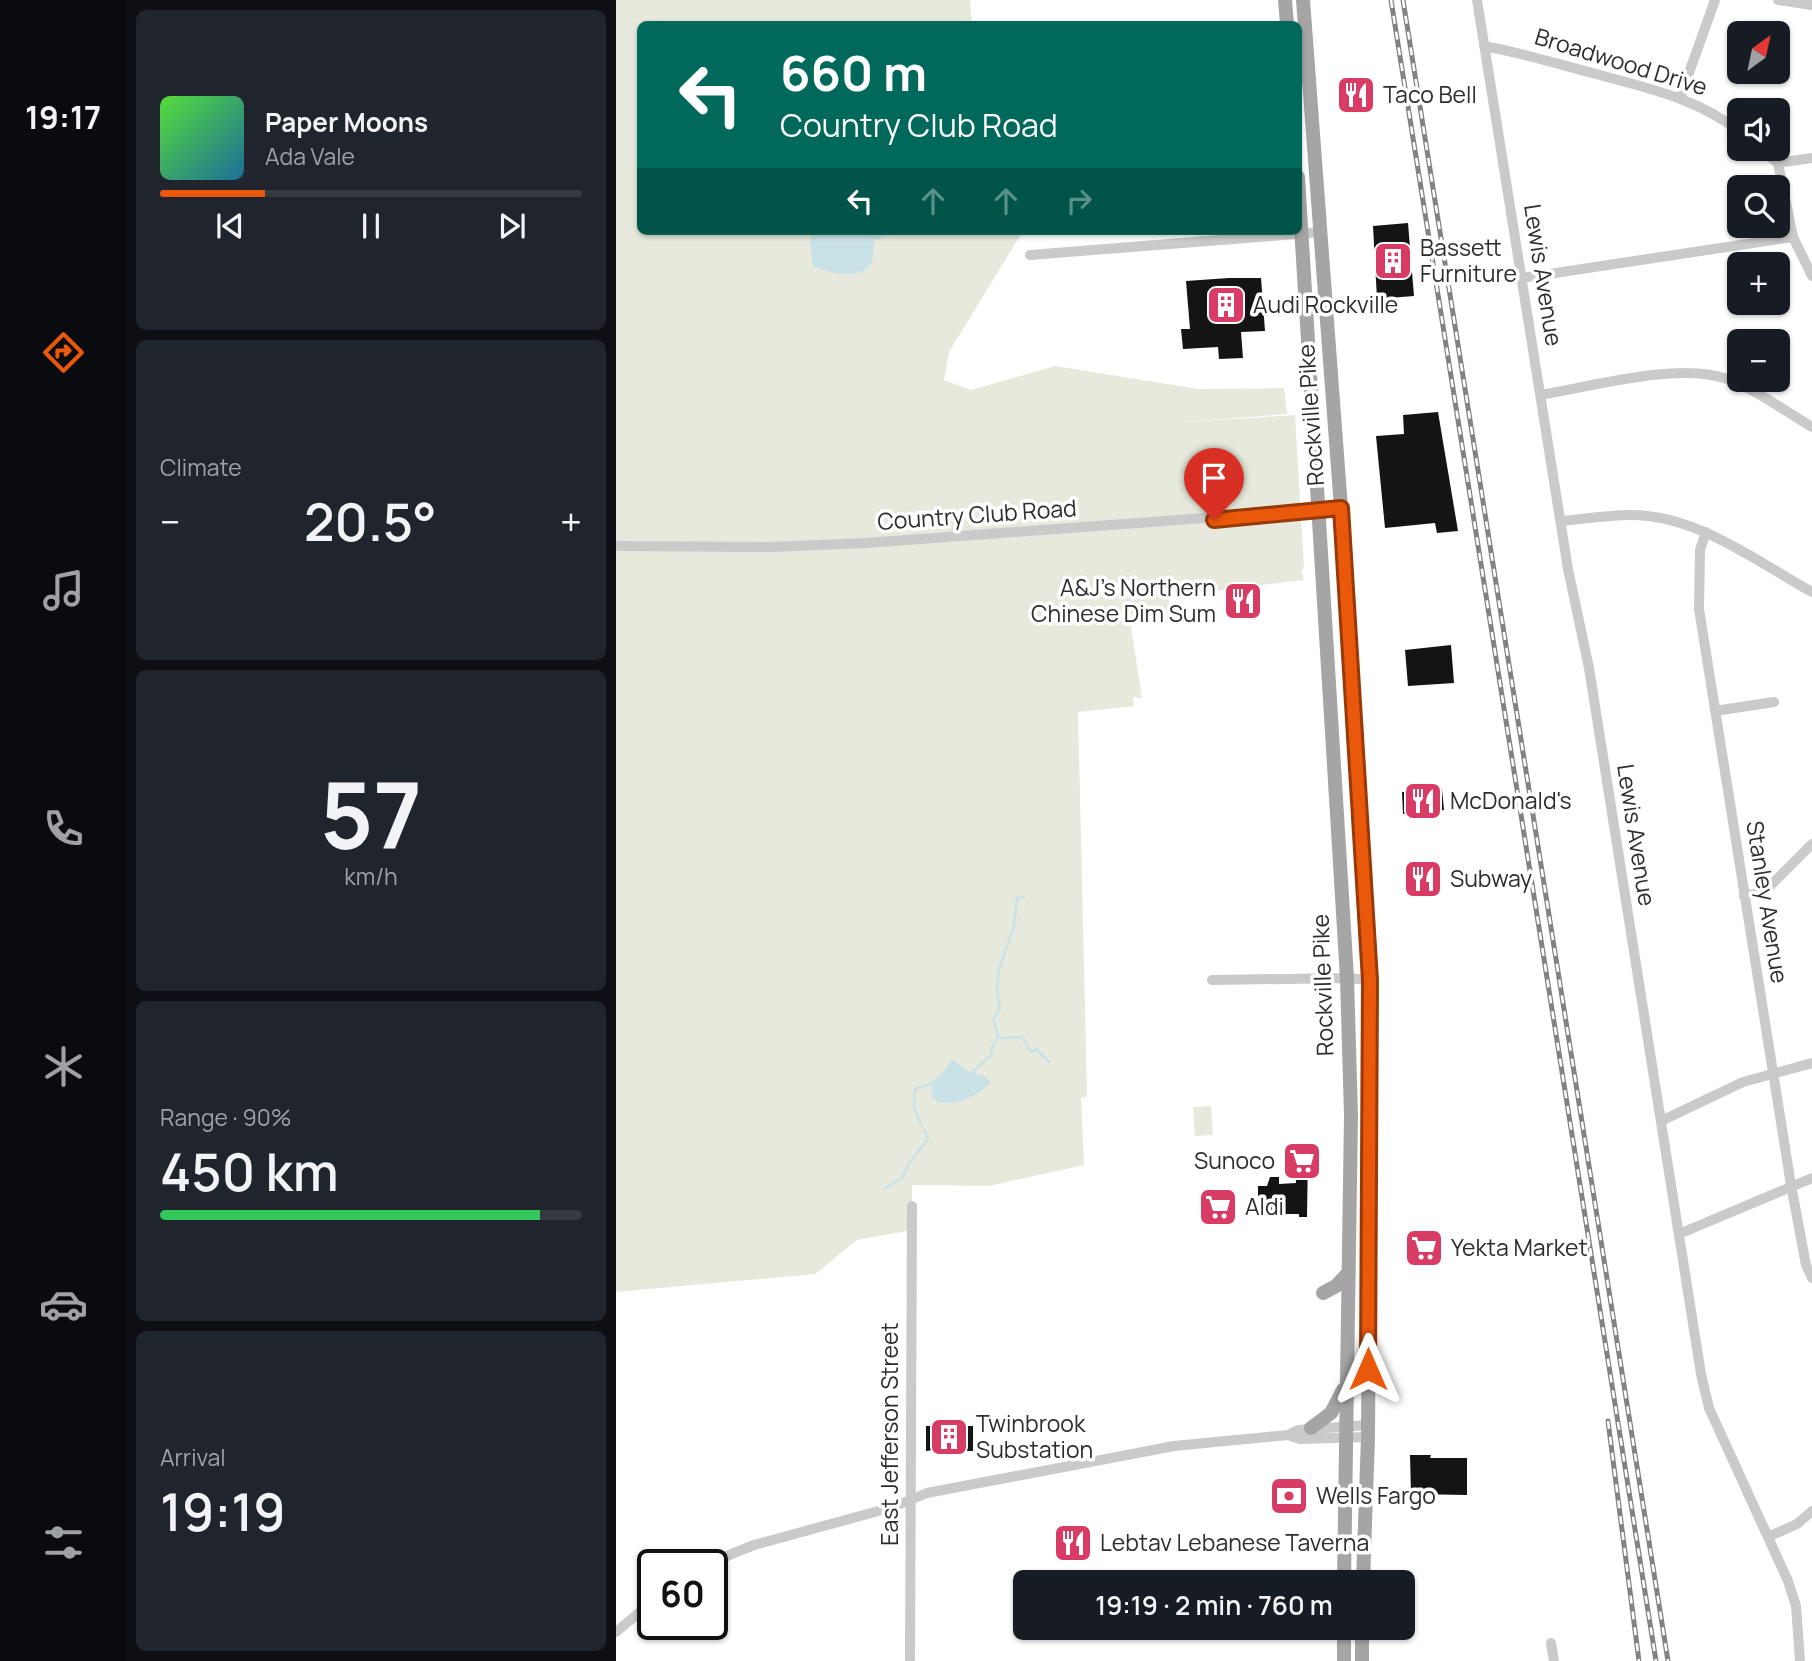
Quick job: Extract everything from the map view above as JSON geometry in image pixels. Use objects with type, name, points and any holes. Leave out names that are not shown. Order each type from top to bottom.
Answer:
[{"type":"main road","points":[[1285,0],[1287,21]]},
{"type":"main road","name":"Rockville Pike","points":[[1303,0],[1341,508],[1370,980],[1368,1431],[1363,1570]]},
{"type":"main road","name":"Rockville Pike","points":[[1302,223],[1347,978],[1351,1115],[1344,1570]]},
{"type":"main road","points":[[1312,374],[1330,373]]},
{"type":"main road","points":[[1347,1312],[1323,1293],[1336,1286],[1349,1272]]},
{"type":"main road","points":[[1311,1428],[1331,1413],[1346,1382]]},
{"type":"main road","points":[[1344,1640],[1344,1661]]},
{"type":"main road","points":[[1362,1640],[1362,1661]]},
{"type":"street","name":"Lewis Avenue","points":[[1477,0],[1561,521],[1589,668],[1701,1374],[1709,1408],[1770,1536],[1796,1606],[1800,1661]]},
{"type":"street","points":[[1680,98],[1715,0]]},
{"type":"street","points":[[1778,0],[1812,5]]},
{"type":"street","name":"Broadwood Drive","points":[[1484,46],[1514,51],[1680,98],[1718,115],[1727,122]]},
{"type":"street","points":[[1778,163],[1812,158]]},
{"type":"street","points":[[1775,161],[1793,237],[1812,275]]},
{"type":"street","points":[[1303,234],[1321,232]]},
{"type":"street","points":[[1030,255],[1290,235]]},
{"type":"street","points":[[1522,278],[1793,237]]},
{"type":"street","points":[[1541,395],[1668,374],[1696,373],[1725,378],[1745,386],[1812,427]]},
{"type":"street","name":"Country Club Road","points":[[616,546],[771,547],[866,544],[1341,508]]},
{"type":"street","points":[[1561,521],[1631,515],[1671,520],[1706,532],[1812,592]]},
{"type":"street","name":"Stanley Avenue","points":[[1706,532],[1700,550],[1699,610],[1791,1185],[1806,1265],[1812,1278]]},
{"type":"street","points":[[1715,711],[1774,702]]},
{"type":"street","points":[[1744,896],[1769,887],[1812,844]]},
{"type":"street","points":[[1212,980],[1370,980]]},
{"type":"street","points":[[1661,1121],[1743,1083],[1773,1072],[1812,1063]]},
{"type":"street","points":[[1679,1234],[1812,1178]]},
{"type":"street","name":"East Jefferson Street","points":[[910,1661],[912,1206]]},
{"type":"street","points":[[728,1556],[754,1545],[893,1507],[927,1493],[1174,1446],[1288,1435],[1297,1430],[1311,1428],[1368,1431]]},
{"type":"street","points":[[1288,1435],[1300,1439],[1345,1431]]},
{"type":"street","points":[[1770,1536],[1797,1524],[1812,1511]]},
{"type":"street","points":[[616,1632],[637,1614]]},
{"type":"street","points":[[1551,1643],[1554,1661]]},
{"type":"shaded area","points":[[616,0],[970,0],[972,21],[637,21],[637,235],[1021,235],[949,352],[944,380],[971,390],[1055,366],[1198,389],[1284,388],[1287,414],[1172,423],[1295,415],[1304,569],[1301,570],[1304,580],[1170,596],[1167,612],[1134,617],[1130,620],[1142,698],[1133,697],[1134,706],[1078,712],[1087,1096],[1081,1098],[1084,1165],[989,1186],[912,1185],[912,1230],[857,1240],[815,1274],[616,1292]]},
{"type":"shaded area","points":[[1211,1106],[1213,1135],[1195,1136],[1193,1107]]},
{"type":"water","points":[[811,235],[884,235],[875,240],[871,263],[866,269],[852,274],[835,273],[813,266]]},
{"type":"water","points":[[952,1060],[991,1083],[964,1100],[948,1103],[933,1099],[931,1088],[934,1079],[942,1074]]},
{"type":"building","name":"Taco Bell","points":[[1370,87],[1371,102],[1343,104],[1342,88]]},
{"type":"building","name":"Bassett Furniture","points":[[1408,223],[1414,296],[1377,299],[1373,226]]},
{"type":"building","name":"Audi Rockville","points":[[1261,278],[1265,331],[1241,332],[1243,358],[1219,359],[1218,347],[1183,349],[1181,329],[1190,329],[1186,281]]},
{"type":"building","points":[[1438,412],[1458,531],[1437,533],[1435,523],[1385,528],[1376,436],[1404,434],[1403,415]]},
{"type":"building","points":[[1451,645],[1454,683],[1408,686],[1405,650]]},
{"type":"building","name":"McDonald's","points":[[1442,789],[1444,810],[1403,814],[1402,792]]},
{"type":"building","name":"Subway","points":[[1434,871],[1434,884],[1412,886],[1411,874]]},
{"type":"building","points":[[1295,1151],[1308,1151],[1307,1217],[1299,1217],[1299,1214],[1258,1214],[1258,1186],[1267,1186],[1270,1177],[1279,1177],[1279,1184],[1296,1183]]},
{"type":"building","name":"Twinbrook Substation","points":[[926,1426],[973,1426],[973,1451],[965,1451],[965,1448],[934,1448],[926,1451]]},
{"type":"building","points":[[1410,1455],[1467,1458],[1467,1495],[1411,1494]]},
{"type":"waterway","points":[[998,1036],[993,1020],[1000,1008],[997,990],[999,969],[1014,926],[1017,898],[1024,897]]},
{"type":"waterway","points":[[972,1073],[991,1055],[992,1047],[998,1038],[1022,1037],[1031,1052],[1036,1049],[1049,1062]]},
{"type":"waterway","points":[[921,1124],[914,1107],[915,1089],[935,1082]]},
{"type":"waterway","points":[[885,1188],[902,1178],[909,1163],[928,1139],[924,1130]]},
{"type":"railway","points":[[1391,0],[1656,1661]]},
{"type":"railway","points":[[1403,0],[1668,1661]]},
{"type":"railway","points":[[1608,1421],[1639,1661]]},
{"type":"place","name":"Taco Bell","points":[[1356,95]]},
{"type":"place","name":"Bassett Furniture","points":[[1393,261]]},
{"type":"place","name":"Audi Rockville","points":[[1226,305]]},
{"type":"place","name":"A&J's Northern Chinese Dim Sum","points":[[1243,601]]},
{"type":"place","name":"McDonald's","points":[[1423,801]]},
{"type":"place","name":"Subway","points":[[1423,879]]},
{"type":"place","name":"Sunoco","points":[[1302,1161]]},
{"type":"place","name":"Aldi","points":[[1218,1207]]},
{"type":"place","name":"Yekta Market","points":[[1424,1248]]},
{"type":"place","name":"Twinbrook Substation","points":[[949,1437]]},
{"type":"place","name":"Wells Fargo","points":[[1289,1496]]},
{"type":"place","name":"Lebtav Lebanese Taverna","points":[[1073,1543]]},
{"type":"route","points":[[1214,520],[1341,508],[1370,980],[1368,1369]]}]
